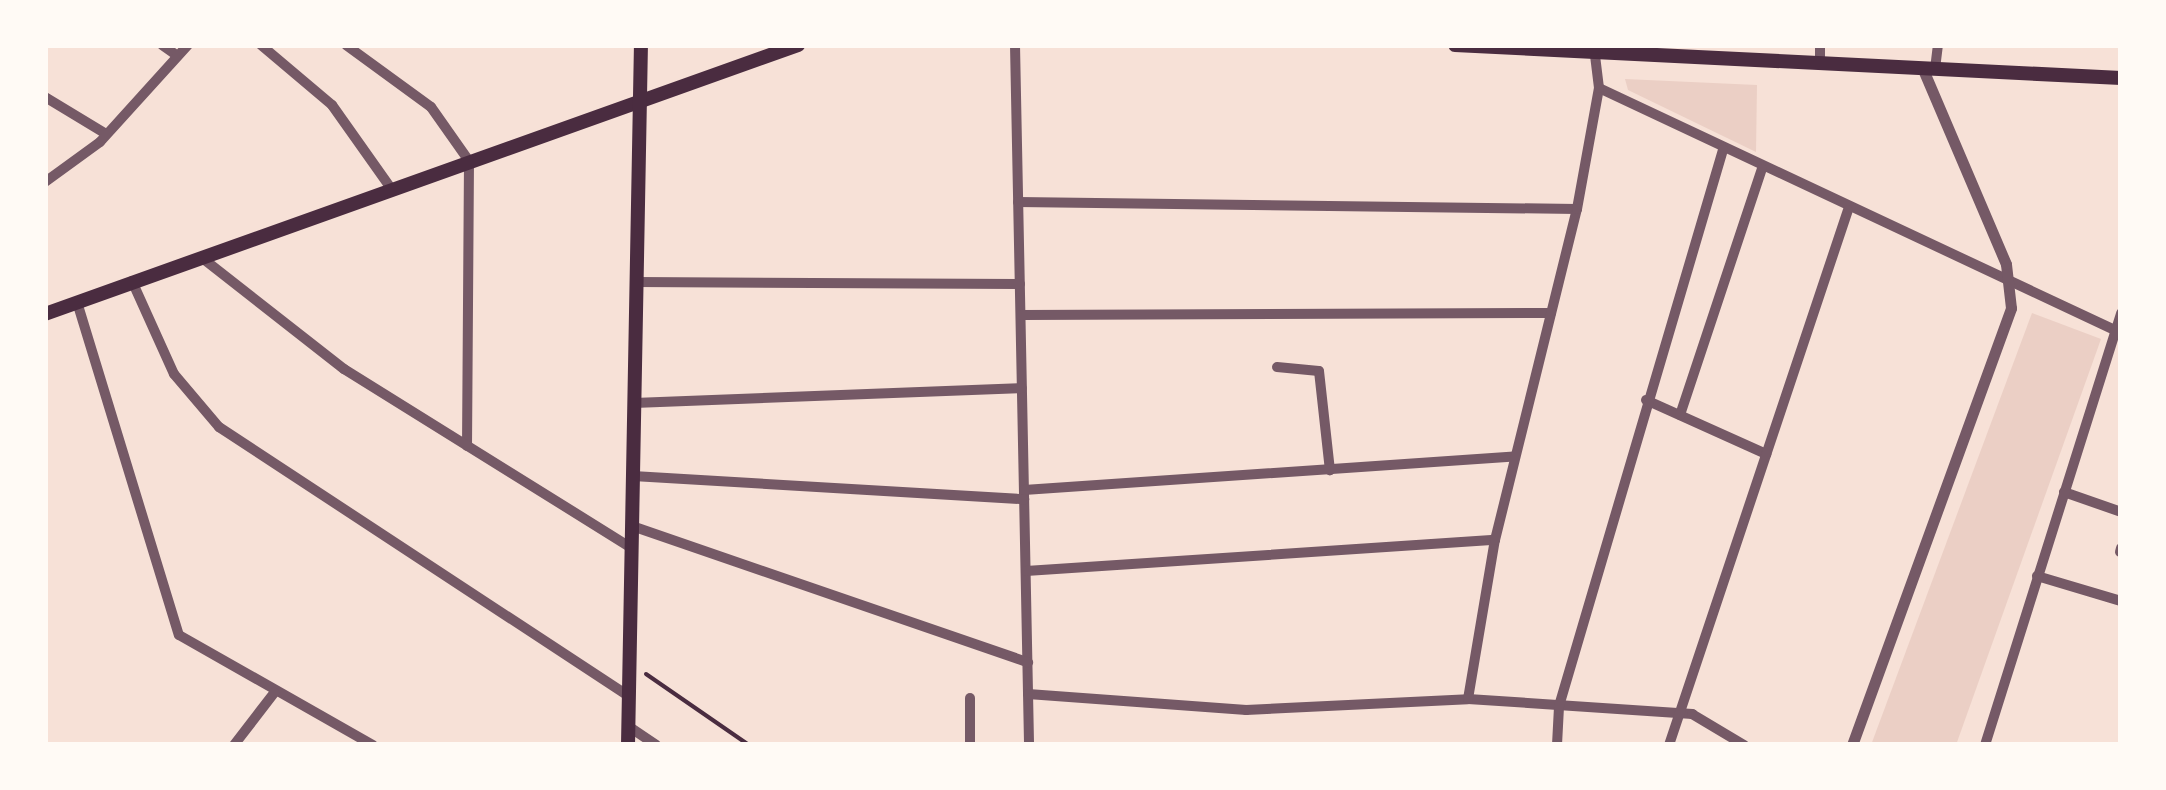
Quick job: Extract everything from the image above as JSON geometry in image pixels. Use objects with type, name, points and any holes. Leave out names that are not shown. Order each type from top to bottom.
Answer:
[{"type":"main road","points":[[628,745],[641,45]]},
{"type":"main road","points":[[45,314],[467,157],[798,45]]},
{"type":"main road","points":[[1455,45],[1566,48],[1595,53],[1700,51],[1820,64],[2121,78]]},
{"type":"street","points":[[162,45],[178,56]]},
{"type":"street","points":[[45,182],[106,134],[188,45]]},
{"type":"street","points":[[262,45],[332,105],[390,187]]},
{"type":"street","points":[[346,45],[432,106],[467,157],[474,200],[466,446]]},
{"type":"street","points":[[1015,45],[1029,745]]},
{"type":"street","points":[[1820,45],[1820,64]]},
{"type":"street","points":[[1852,745],[2007,328],[2012,286],[1929,69],[1938,45]]},
{"type":"street","points":[[1468,698],[1495,540],[1577,209],[1599,88],[1595,53]]},
{"type":"street","points":[[1599,88],[1848,210],[2119,333]]},
{"type":"street","points":[[45,97],[106,134]]},
{"type":"street","points":[[1557,745],[1560,706],[1646,400],[1724,150]]},
{"type":"street","points":[[1680,415],[1762,169]]},
{"type":"street","points":[[1018,202],[1577,209]]},
{"type":"street","points":[[1668,745],[1682,714],[1848,210]]},
{"type":"street","points":[[200,256],[252,304],[466,446],[632,548]]},
{"type":"street","points":[[132,281],[174,374],[219,427],[629,696]]},
{"type":"street","points":[[636,282],[1020,284]]},
{"type":"street","points":[[77,302],[178,635],[274,693],[373,745]]},
{"type":"street","points":[[1020,316],[1551,313]]},
{"type":"street","points":[[1984,745],[2119,333],[2121,313]]},
{"type":"street","points":[[1278,367],[1319,372],[1330,470]]},
{"type":"street","points":[[634,403],[1022,388]]},
{"type":"street","points":[[1646,400],[1766,454]]},
{"type":"street","points":[[633,476],[1024,495],[1514,457]]},
{"type":"street","points":[[2064,492],[2121,512]]},
{"type":"street","points":[[632,526],[1028,662]]},
{"type":"street","points":[[1026,571],[1495,540]]},
{"type":"street","points":[[2037,576],[2121,601]]},
{"type":"street","points":[[234,745],[274,693]]},
{"type":"street","points":[[1028,694],[1246,710],[1468,698],[1682,714],[1744,745]]},
{"type":"street","points":[[970,698],[970,745]]},
{"type":"street","points":[[628,726],[656,745]]},
{"type":"path","points":[[630,663],[749,745]]},
{"type":"shaded area","points":[[1625,79],[1757,85],[1756,152],[1628,90]]},
{"type":"shaded area","points":[[2032,313],[2101,339],[1956,745],[1871,745]]}]
